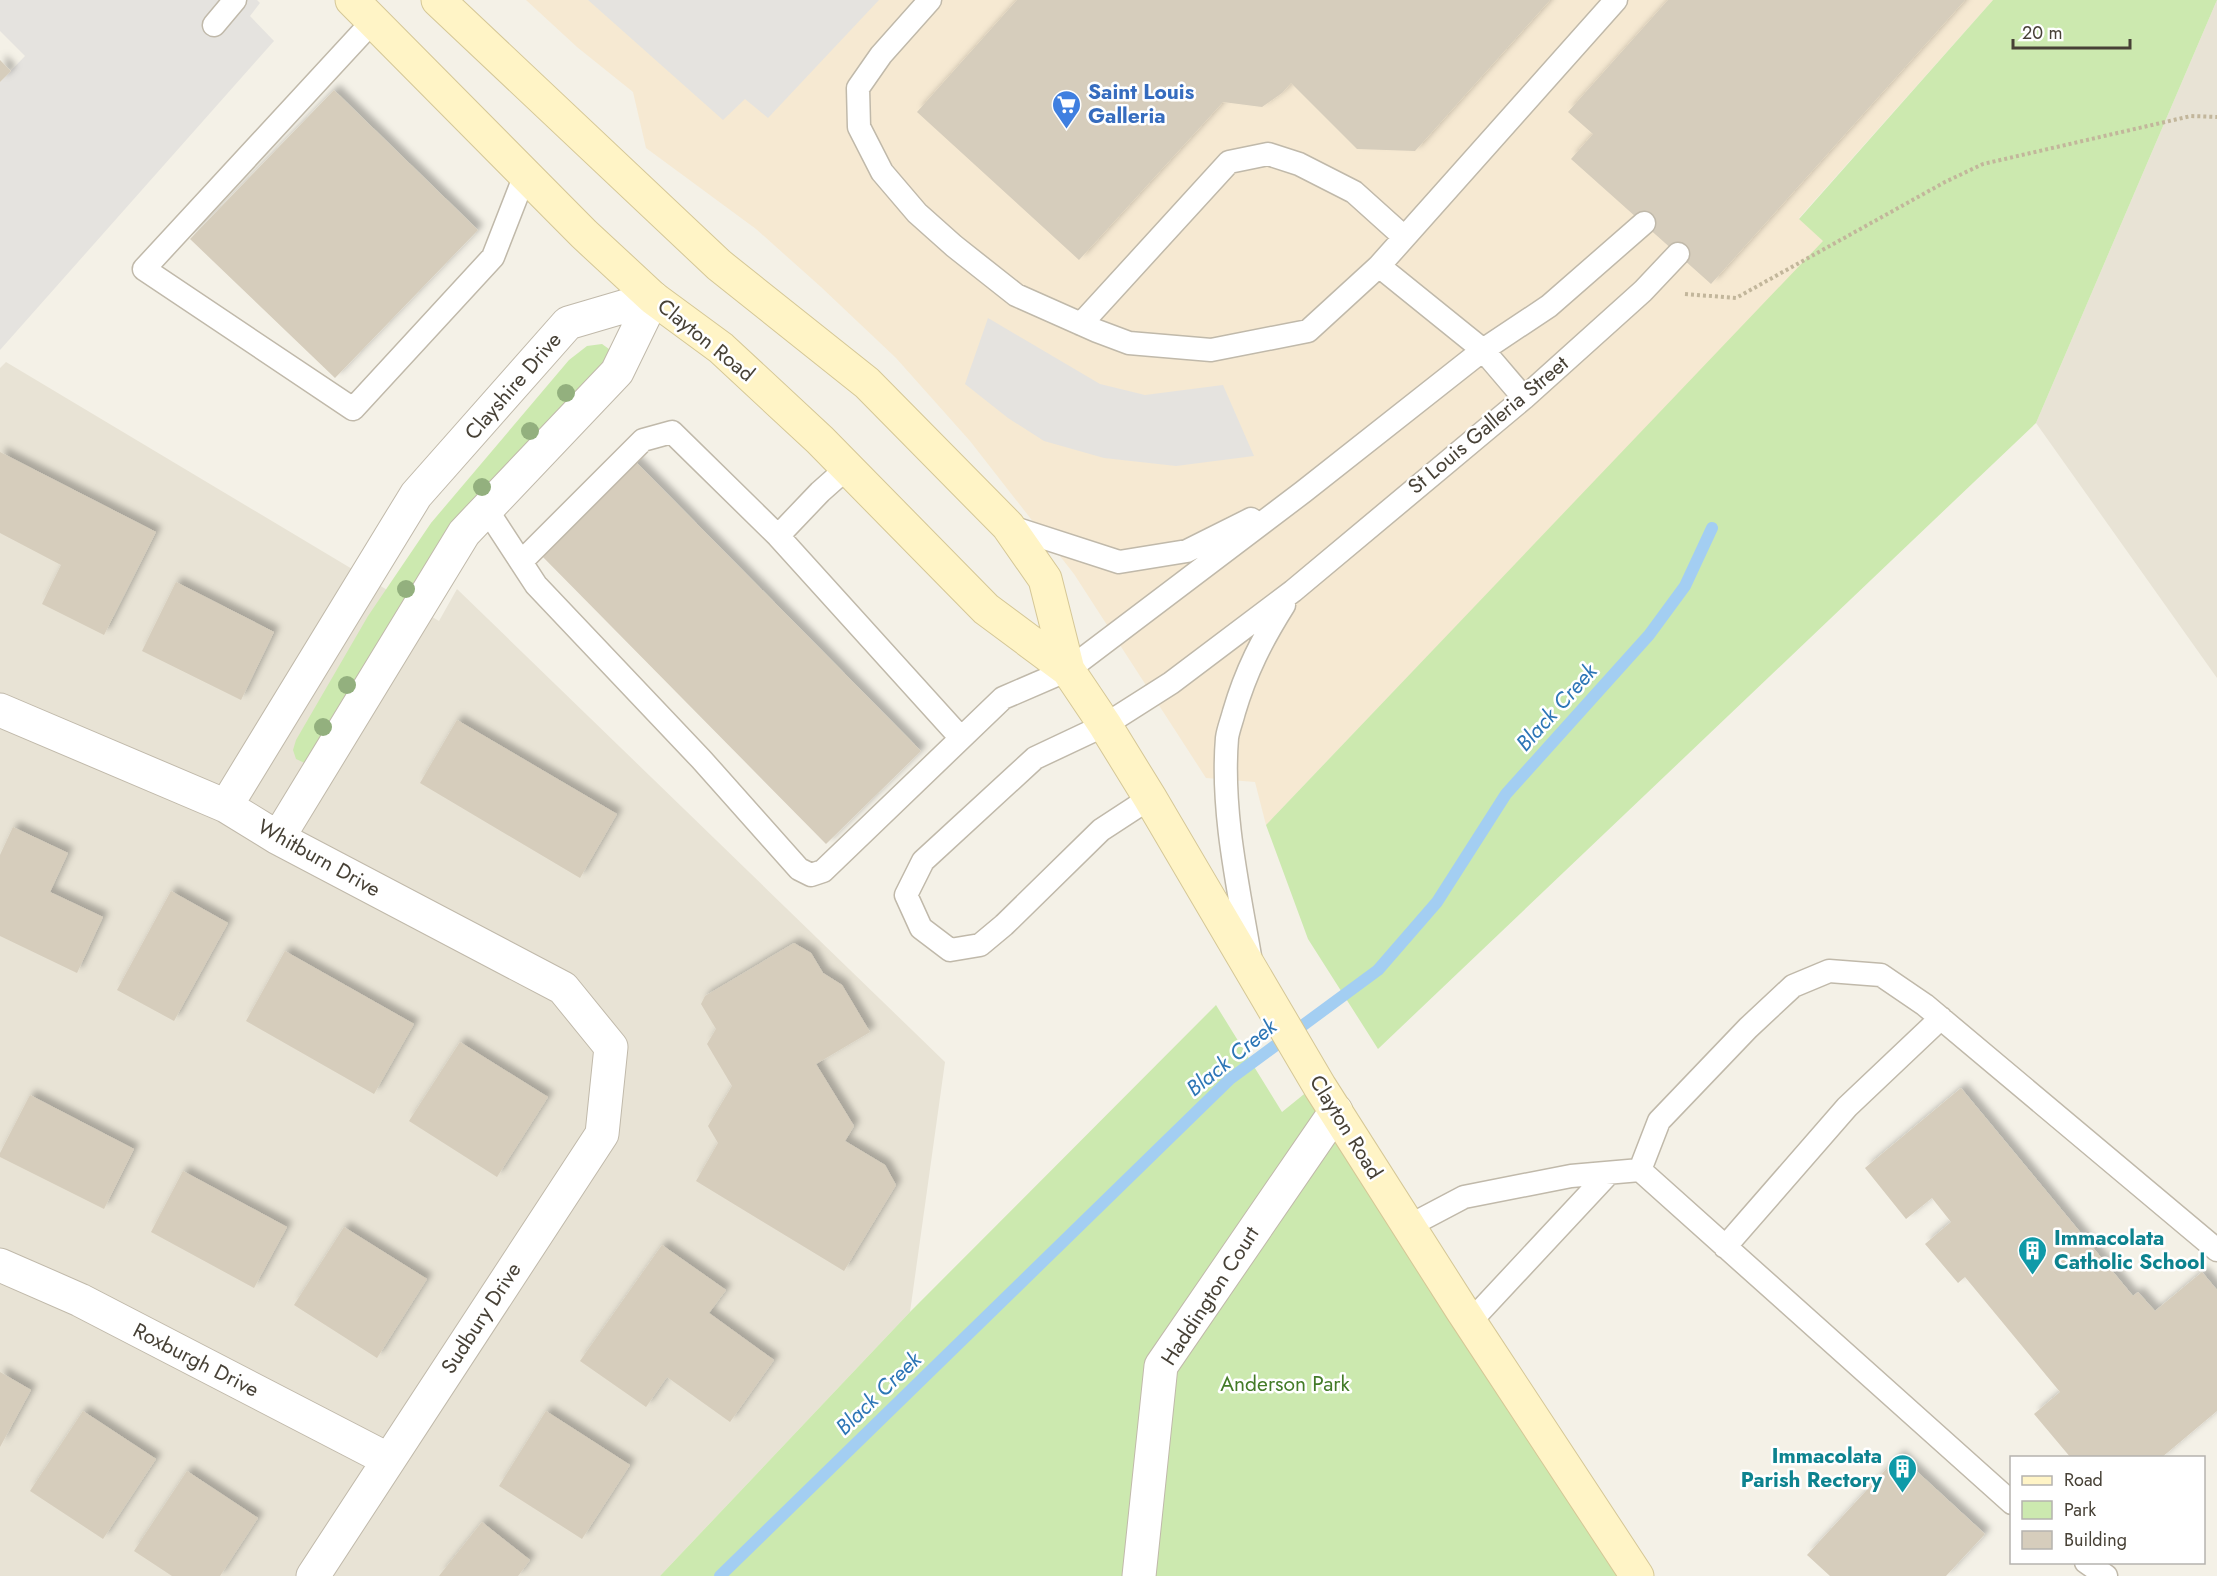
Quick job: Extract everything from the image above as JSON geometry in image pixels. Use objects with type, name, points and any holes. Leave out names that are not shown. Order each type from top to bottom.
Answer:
[{"type":"main road","name":"Clayton Road","points":[[438,0],[711,258],[867,383],[1008,526],[1045,579],[1068,670]]},
{"type":"main road","name":"Clayton Road","points":[[363,10],[584,234],[653,298],[721,348],[847,468],[986,609],[1068,670],[1150,798],[1328,1099],[1470,1322],[1637,1576]]},
{"type":"street","points":[[278,838],[465,533],[617,372],[653,298]]},
{"type":"street","name":"Clayshire Drive","points":[[226,806],[416,495],[568,323],[653,298]]},
{"type":"street","name":"Whitburn Drive","points":[[0,710],[226,806],[278,838],[563,988],[610,1047]]},
{"type":"street","name":"Sudbury Drive","points":[[313,1576],[602,1134],[610,1047]]},
{"type":"street","name":"Haddington Court","points":[[1139,1576],[1161,1366],[1328,1099]]},
{"type":"street","name":"Roxburgh Drive","points":[[0,1265],[80,1300],[389,1460]]},
{"type":"lane","points":[[214,25],[236,0]]},
{"type":"lane","points":[[930,0],[881,55],[858,88],[859,127],[882,172],[917,213],[1016,295],[1129,343],[1211,350],[1308,331],[1379,266],[1616,0]]},
{"type":"lane","points":[[363,10],[144,269],[353,408],[493,256],[525,175]]},
{"type":"lane","points":[[1081,324],[1229,162],[1268,154],[1299,164],[1354,192],[1404,237]]},
{"type":"lane","points":[[487,510],[536,585],[701,759],[799,869],[811,875],[823,871],[1003,698],[1068,670],[1303,492],[1483,350],[1549,306],[1644,223]]},
{"type":"lane","name":"St Louis Galleria Street","points":[[1150,798],[1101,830],[1004,925],[980,945],[950,950],[921,928],[906,895],[923,861],[1035,758],[1105,725],[1178,679],[1293,591],[1524,398],[1642,291],[1678,254]]},
{"type":"lane","points":[[1379,266],[1483,350],[1524,398]]},
{"type":"lane","points":[[520,562],[643,440],[672,432],[778,536],[960,737]]},
{"type":"lane","points":[[778,536],[820,492],[847,468]]},
{"type":"lane","points":[[1008,526],[1119,562],[1187,551],[1303,492]]},
{"type":"lane","name":"St Louis Galleria Street","points":[[1253,975],[1237,882],[1228,807],[1227,736],[1243,681],[1260,643],[1293,591]]},
{"type":"lane","points":[[1640,1170],[1659,1121],[1748,1028],[1792,986],[1829,971],[1881,975],[1941,1018],[2217,1250]]},
{"type":"lane","points":[[1725,1247],[1847,1107],[1941,1018]]},
{"type":"lane","points":[[1409,1226],[1464,1197],[1571,1176],[1640,1170],[2010,1501]]},
{"type":"lane","points":[[1470,1322],[1609,1173]]},
{"type":"lane","points":[[2088,1564],[2106,1576]]},
{"type":"path","points":[[1642,291],[1736,298],[1945,182],[1983,164],[2191,116],[2217,117]]},
{"type":"shaded area","points":[[0,0],[257,0],[260,3],[250,16],[274,41],[0,350],[0,82],[25,56],[0,31]]},
{"type":"shaded area","name":"Saint Louis Galleria","points":[[526,0],[1993,0],[1799,218],[1824,241],[1266,825],[1255,782],[1206,778],[1074,574],[970,441],[896,358],[756,229],[646,148],[633,92],[577,47]]},
{"type":"shaded area","points":[[588,0],[879,0],[768,118],[745,99],[723,120]]},
{"type":"shaded area","points":[[2217,0],[2217,678],[2036,423]]},
{"type":"shaded area","points":[[988,318],[1100,384],[1145,395],[1223,385],[1254,456],[1176,466],[1104,458],[1044,441],[1008,418],[965,384]]},
{"type":"shaded area","points":[[6,362],[439,621],[457,589],[945,1062],[910,1312],[660,1576],[0,1576],[0,368]]},
{"type":"green space","points":[[1993,0],[2217,0],[2036,423],[1378,1049],[1308,939],[1266,825],[1823,241],[1799,219]]},
{"type":"green space","points":[[602,344],[609,349],[611,360],[309,765],[296,759],[293,750],[296,740],[368,616],[431,523],[569,360],[587,346]]},
{"type":"green space","name":"Anderson Park","points":[[1216,1005],[1282,1112],[1319,1082],[1636,1576],[660,1576],[910,1312]]},
{"type":"building","name":"Saint Louis Galleria","points":[[1017,0],[1550,0],[1415,151],[1357,149],[1291,83],[1282,93],[1262,107],[1223,102],[1079,260],[917,112]]},
{"type":"building","points":[[1668,0],[1965,0],[1711,284],[1571,159],[1593,134],[1568,112]]},
{"type":"building","points":[[0,60],[11,71],[0,82]]},
{"type":"building","points":[[334,90],[478,230],[335,378],[190,239]]},
{"type":"building","points":[[0,452],[156,532],[104,635],[42,604],[61,565],[0,533]]},
{"type":"building","points":[[633,459],[921,751],[826,844],[538,552]]},
{"type":"building","points":[[176,582],[274,632],[241,700],[142,651]]},
{"type":"building","points":[[457,720],[617,814],[580,878],[420,783]]},
{"type":"building","points":[[13,827],[68,853],[50,892],[103,917],[77,973],[0,936],[0,855]]},
{"type":"building","points":[[171,891],[228,923],[174,1021],[117,990]]},
{"type":"building","points":[[794,943],[811,953],[823,973],[842,985],[870,1032],[816,1064],[854,1126],[845,1141],[885,1165],[896,1185],[844,1271],[696,1181],[718,1143],[708,1126],[732,1086],[707,1044],[716,1029],[701,1004],[705,996]]},
{"type":"building","points":[[285,951],[414,1024],[374,1094],[246,1021]]},
{"type":"building","points":[[460,1042],[548,1097],[497,1177],[409,1121]]},
{"type":"building","name":"Immacolata Catholic School","points":[[1961,1088],[2133,1296],[2138,1292],[2155,1311],[2202,1272],[2217,1290],[2217,1411],[2163,1456],[2069,1456],[2034,1414],[2060,1392],[1965,1277],[1958,1283],[1925,1244],[1951,1222],[1932,1198],[1906,1219],[1865,1168]]},
{"type":"building","points":[[30,1095],[134,1149],[104,1209],[0,1157]]},
{"type":"building","points":[[183,1171],[287,1227],[254,1288],[151,1232]]},
{"type":"building","points":[[344,1227],[427,1279],[377,1358],[294,1305]]},
{"type":"building","points":[[662,1245],[726,1290],[709,1313],[774,1360],[730,1422],[667,1377],[646,1407],[580,1361]]},
{"type":"building","points":[[0,1372],[31,1390],[0,1447]]},
{"type":"building","points":[[83,1411],[156,1459],[103,1539],[30,1491]]},
{"type":"building","points":[[546,1411],[630,1465],[582,1539],[499,1486]]},
{"type":"building","name":"Immacolata Parish Rectory","points":[[1899,1455],[1985,1534],[1946,1576],[1830,1576],[1807,1555]]},
{"type":"building","points":[[187,1471],[258,1518],[220,1576],[172,1576],[134,1551]]},
{"type":"building","points":[[482,1522],[530,1560],[518,1576],[439,1576]]},
{"type":"waterway","name":"Black Creek","points":[[720,1576],[1230,1079],[1378,970],[1437,902],[1506,794],[1649,635],[1685,586],[1712,528]]},
{"type":"place","name":"Saint Louis Galleria","points":[[1067,130]]},
{"type":"place","name":"Immacolata Catholic School","points":[[2033,1276]]},
{"type":"place","name":"Immacolata Parish Rectory","points":[[1903,1494]]}]
